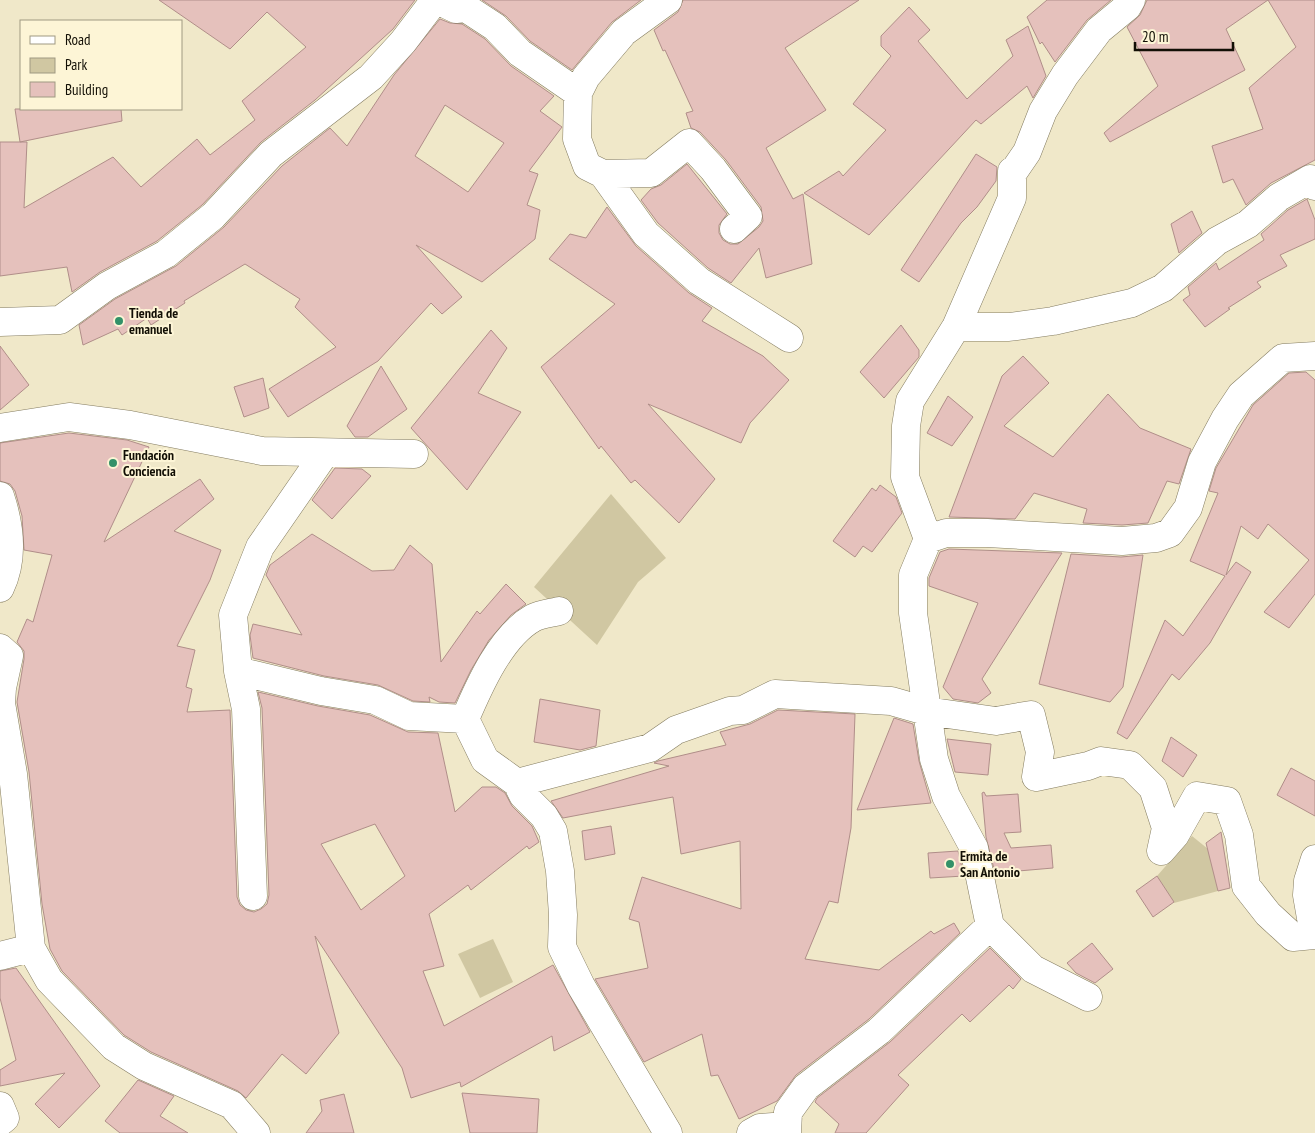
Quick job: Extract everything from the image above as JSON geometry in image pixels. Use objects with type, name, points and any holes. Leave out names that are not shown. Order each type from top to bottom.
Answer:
[{"type":"street","points":[[0,322],[60,320],[107,286],[166,254],[213,216],[271,154],[371,77],[403,42],[436,0],[456,9],[466,8],[495,27],[520,54],[578,93]]},
{"type":"street","points":[[668,0],[624,32],[586,77],[578,93],[577,139],[587,166],[603,174],[651,173],[689,143],[713,169],[748,216],[734,229]]},
{"type":"street","points":[[1088,997],[1033,969],[990,926],[974,848],[946,796],[934,759],[912,613],[913,575],[928,538],[905,477],[906,426],[910,401],[956,326],[1012,198],[1012,171],[1014,172],[1027,152],[1043,111],[1065,75],[1099,30],[1127,7],[1131,0]]},
{"type":"street","points":[[603,174],[646,234],[699,281],[789,338]]},
{"type":"street","points":[[956,326],[1009,327],[1053,321],[1132,303],[1163,288],[1218,241],[1248,224],[1280,198],[1310,180],[1315,186]]},
{"type":"street","points":[[928,538],[946,533],[987,533],[1122,541],[1156,538],[1170,533],[1188,508],[1202,462],[1225,419],[1241,395],[1283,358],[1315,356]]},
{"type":"street","points":[[0,428],[69,417],[130,425],[262,452],[414,454]]},
{"type":"street","points":[[252,896],[246,709],[238,671],[233,614],[260,547],[325,453]]},
{"type":"street","points":[[0,496],[10,539],[7,574],[0,588]]},
{"type":"street","points":[[560,611],[534,618],[515,634],[484,674],[465,719],[485,760],[517,783],[523,795],[544,816],[553,831],[560,871],[563,915],[562,947],[581,986],[668,1133]]},
{"type":"street","points":[[0,648],[9,656],[2,688],[1,703],[13,774],[31,948],[49,980],[114,1048],[144,1066],[232,1105],[256,1133]]},
{"type":"street","points":[[238,671],[321,691],[375,700],[409,716],[465,719]]},
{"type":"street","points":[[517,783],[650,748],[676,730],[730,711],[743,710],[775,694],[891,701],[926,711],[996,721],[1031,714],[1040,752],[1036,777],[1088,766],[1101,761],[1130,765],[1153,788],[1166,828],[1160,851],[1176,835],[1197,796],[1227,800],[1240,835],[1246,886],[1268,914],[1293,937],[1314,935],[1307,895],[1308,882],[1315,859]]},
{"type":"street","points":[[751,1133],[760,1128],[787,1129],[788,1112],[806,1087],[879,1031],[990,926]]},
{"type":"street","points":[[0,956],[31,948]]},
{"type":"street","points":[[0,1106],[5,1118],[0,1122]]},
{"type":"green space","points":[[611,494],[666,558],[638,582],[597,645],[534,587]]},
{"type":"green space","points":[[1192,836],[1208,849],[1218,891],[1174,903],[1157,876]]},
{"type":"green space","points":[[493,939],[513,982],[480,998],[458,954]]},
{"type":"building","points":[[159,0],[415,0],[393,29],[315,100],[261,142],[202,205],[157,241],[100,272],[72,292],[67,267],[0,276],[0,142],[27,142],[24,208],[113,157],[141,187],[197,139],[210,155],[255,120],[242,101],[306,47],[267,12],[230,49]]},
{"type":"building","points":[[482,0],[641,0],[612,22],[572,70],[530,41],[506,16]]},
{"type":"building","points":[[683,0],[859,0],[785,48],[826,110],[766,148],[793,199],[803,194],[812,264],[766,278],[759,248],[731,283],[708,268],[658,223],[641,200],[651,189],[661,185],[687,164],[727,214],[719,225],[719,233],[723,240],[730,244],[738,244],[759,227],[763,221],[761,207],[726,160],[700,132],[691,128],[686,113],[693,111],[654,30],[678,12]]},
{"type":"building","points":[[1047,0],[1111,0],[1087,20],[1055,62],[1042,42],[1040,44],[1027,17]]},
{"type":"building","points":[[1147,0],[1268,0],[1226,29],[1245,70],[1110,142],[1104,133],[1158,86],[1127,27],[1140,15]]},
{"type":"building","points":[[1268,0],[1315,0],[1315,160],[1271,183],[1246,205],[1233,179],[1223,183],[1212,146],[1263,129],[1249,88],[1296,47]]},
{"type":"building","points":[[909,7],[930,30],[918,41],[967,99],[1013,56],[1006,40],[1028,26],[1046,76],[1033,98],[1027,86],[981,124],[976,120],[869,235],[804,193],[839,171],[843,176],[886,130],[853,104],[891,56],[881,46],[881,36]]},
{"type":"building","points":[[440,19],[450,23],[462,24],[485,39],[511,66],[554,96],[540,111],[562,127],[529,171],[538,174],[527,205],[540,210],[535,239],[482,282],[416,245],[462,297],[442,314],[431,303],[378,361],[288,417],[269,389],[336,347],[295,307],[300,299],[245,264],[184,301],[185,303],[151,325],[147,318],[122,335],[118,329],[83,345],[79,325],[115,299],[176,266],[224,227],[282,166],[330,128],[347,146],[394,75]],"holes":[[[445,105],[504,143],[468,192],[415,156]]]},
{"type":"building","points":[[15,109],[121,110],[122,121],[20,142]]},
{"type":"building","points":[[976,154],[997,167],[996,181],[977,207],[961,223],[919,282],[901,270]]},
{"type":"building","points":[[1307,199],[1315,220],[1315,239],[1280,255],[1287,266],[1257,282],[1261,287],[1228,308],[1230,309],[1205,327],[1183,300],[1190,295],[1188,287],[1216,263],[1219,270],[1264,240],[1261,234],[1288,210]]},
{"type":"building","points":[[607,207],[636,246],[689,293],[712,308],[702,321],[763,356],[789,380],[750,423],[741,443],[648,404],[715,479],[679,523],[635,480],[631,483],[601,446],[599,449],[541,367],[615,304],[549,259],[570,234],[586,238]]},
{"type":"building","points":[[1192,211],[1202,233],[1179,253],[1171,224]]},
{"type":"building","points":[[901,325],[919,350],[919,357],[884,398],[860,372]]},
{"type":"building","points":[[491,330],[507,348],[478,393],[521,412],[467,490],[411,428]]},
{"type":"building","points":[[0,346],[29,385],[0,410]]},
{"type":"building","points":[[1023,356],[1049,383],[1004,426],[1053,457],[1108,394],[1140,428],[1191,449],[1179,484],[1167,481],[1148,523],[1122,525],[1083,523],[1087,509],[1034,493],[1015,519],[949,517],[1002,376]]},
{"type":"building","points":[[381,366],[407,409],[368,437],[355,437],[347,426]]},
{"type":"building","points":[[1306,372],[1315,380],[1315,594],[1289,628],[1264,612],[1309,560],[1268,524],[1258,539],[1241,526],[1226,575],[1236,562],[1251,572],[1210,643],[1179,680],[1172,674],[1127,739],[1117,733],[1165,620],[1183,636],[1225,576],[1190,561],[1218,493],[1209,491],[1216,468],[1253,405],[1289,373]]},
{"type":"building","points":[[263,378],[269,408],[244,417],[234,387]]},
{"type":"building","points":[[948,396],[973,417],[952,446],[927,433]]},
{"type":"building","points":[[69,433],[127,440],[149,447],[104,542],[200,479],[214,499],[174,531],[221,550],[210,580],[177,646],[195,650],[186,687],[192,689],[187,712],[230,710],[237,897],[240,905],[246,910],[254,912],[267,904],[269,895],[262,708],[258,692],[318,706],[370,715],[408,732],[438,733],[455,812],[482,787],[496,787],[505,793],[512,806],[532,826],[539,842],[529,849],[527,846],[471,890],[468,885],[429,914],[444,966],[423,971],[444,1026],[553,965],[590,1032],[554,1051],[552,1036],[461,1087],[460,1082],[411,1098],[402,1068],[315,936],[339,1033],[306,1074],[282,1054],[246,1098],[238,1091],[151,1052],[124,1035],[62,971],[50,949],[42,904],[29,772],[17,702],[24,651],[17,642],[27,619],[33,622],[52,555],[24,550],[22,516],[15,491],[10,484],[0,481],[0,443]],"holes":[[[375,824],[405,876],[361,910],[321,844]]]},
{"type":"building","points":[[335,468],[362,469],[371,476],[332,519],[312,500]]},
{"type":"building","points":[[880,485],[896,497],[902,513],[872,552],[863,546],[855,557],[833,541],[872,488],[876,491]]},
{"type":"building","points":[[312,534],[372,571],[394,570],[410,545],[432,564],[441,662],[477,611],[480,614],[506,584],[526,604],[511,615],[489,640],[471,670],[455,703],[439,702],[429,697],[430,702],[413,701],[378,685],[324,676],[253,658],[250,635],[253,624],[302,635],[266,575],[270,565]]},
{"type":"building","points":[[949,549],[1062,553],[982,679],[991,693],[978,703],[953,699],[943,687],[978,603],[929,586],[929,578],[940,552]]},
{"type":"building","points":[[1071,554],[1121,557],[1143,555],[1123,687],[1110,702],[1039,684]]},
{"type":"building","points":[[540,699],[600,710],[596,746],[580,750],[534,742]]},
{"type":"building","points":[[778,710],[855,714],[851,828],[838,903],[829,901],[805,959],[879,970],[931,931],[934,934],[954,923],[960,933],[869,1019],[796,1075],[777,1101],[739,1119],[718,1075],[711,1076],[702,1034],[644,1062],[595,979],[648,968],[639,922],[629,919],[642,877],[741,909],[740,841],[681,854],[673,797],[563,818],[551,801],[669,766],[654,763],[658,761],[726,745],[720,732],[750,724]]},
{"type":"building","points":[[894,718],[913,724],[919,761],[931,803],[857,810]]},
{"type":"building","points":[[1171,737],[1197,755],[1183,777],[1162,761]]},
{"type":"building","points":[[947,739],[991,744],[988,775],[955,772]]},
{"type":"building","points":[[1291,768],[1315,781],[1315,816],[1277,795]]},
{"type":"building","points":[[984,792],[986,796],[1018,794],[1021,832],[1004,833],[1011,848],[1051,845],[1053,868],[995,873],[986,837],[982,793]]},
{"type":"building","points":[[611,826],[615,854],[585,860],[582,831]]},
{"type":"building","points":[[1221,832],[1230,888],[1218,891],[1206,843]]},
{"type":"building","name":"Ermita de San Antonio","points":[[958,851],[964,876],[930,878],[928,853]]},
{"type":"building","points":[[1157,876],[1174,902],[1153,917],[1136,891]]},
{"type":"building","points":[[1092,943],[1113,969],[1095,983],[1076,973],[1067,963]]},
{"type":"building","points":[[990,948],[1021,979],[1013,989],[1009,985],[970,1022],[962,1014],[898,1075],[909,1085],[866,1133],[835,1133],[839,1124],[815,1102],[817,1098],[890,1042]]},
{"type":"building","points":[[16,968],[100,1086],[59,1128],[35,1104],[65,1073],[0,1086],[0,1070],[16,1060],[0,998],[0,971]]},
{"type":"building","points":[[138,1080],[174,1096],[160,1116],[188,1133],[120,1133],[105,1121]]},
{"type":"building","points":[[462,1093],[539,1099],[537,1133],[470,1133]]},
{"type":"building","points":[[344,1094],[354,1133],[306,1133],[322,1111],[320,1100]]},
{"type":"place","name":"Tienda de emanuel","points":[[119,321]]},
{"type":"place","name":"Fundación Conciencia","points":[[113,463]]},
{"type":"place","name":"Ermita de San Antonio","points":[[950,864]]}]
